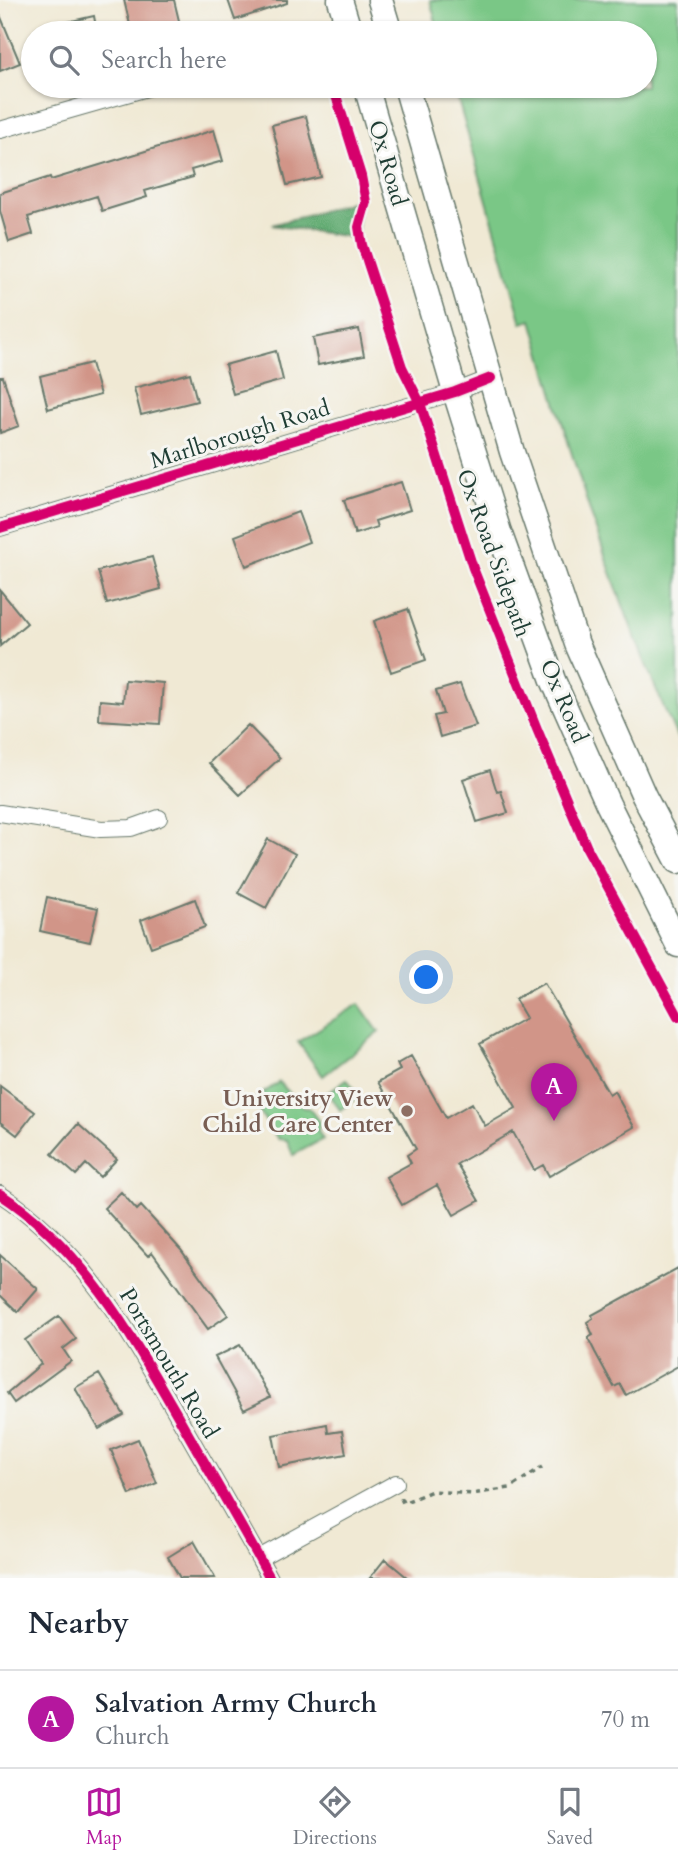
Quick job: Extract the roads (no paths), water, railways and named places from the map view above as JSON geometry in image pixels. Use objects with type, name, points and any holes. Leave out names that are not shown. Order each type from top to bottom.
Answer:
[{"type":"main road","points":[[340,0],[343,21]]},
{"type":"main road","points":[[380,0],[386,21]]},
{"type":"main road","name":"Ox Road","points":[[369,98],[455,392],[499,532],[553,680],[608,804],[678,945]]},
{"type":"main road","name":"Ox Road","points":[[409,98],[512,452],[577,644],[644,796],[678,862]]},
{"type":"street","points":[[0,130],[112,98]]},
{"type":"street","name":"Marlborough Road","points":[[0,528],[455,392],[491,378]]},
{"type":"street","points":[[0,813],[101,829],[131,828],[159,818]]},
{"type":"street","name":"Portsmouth Road","points":[[0,1194],[58,1242],[95,1284],[128,1329],[270,1578]]},
{"type":"street","points":[[259,1558],[396,1483]]},
{"type":"place","name":"University View Child Care Center","points":[[407,1111]]},
{"type":"place","name":"Salvation Army Church","points":[[554,1121]]}]
